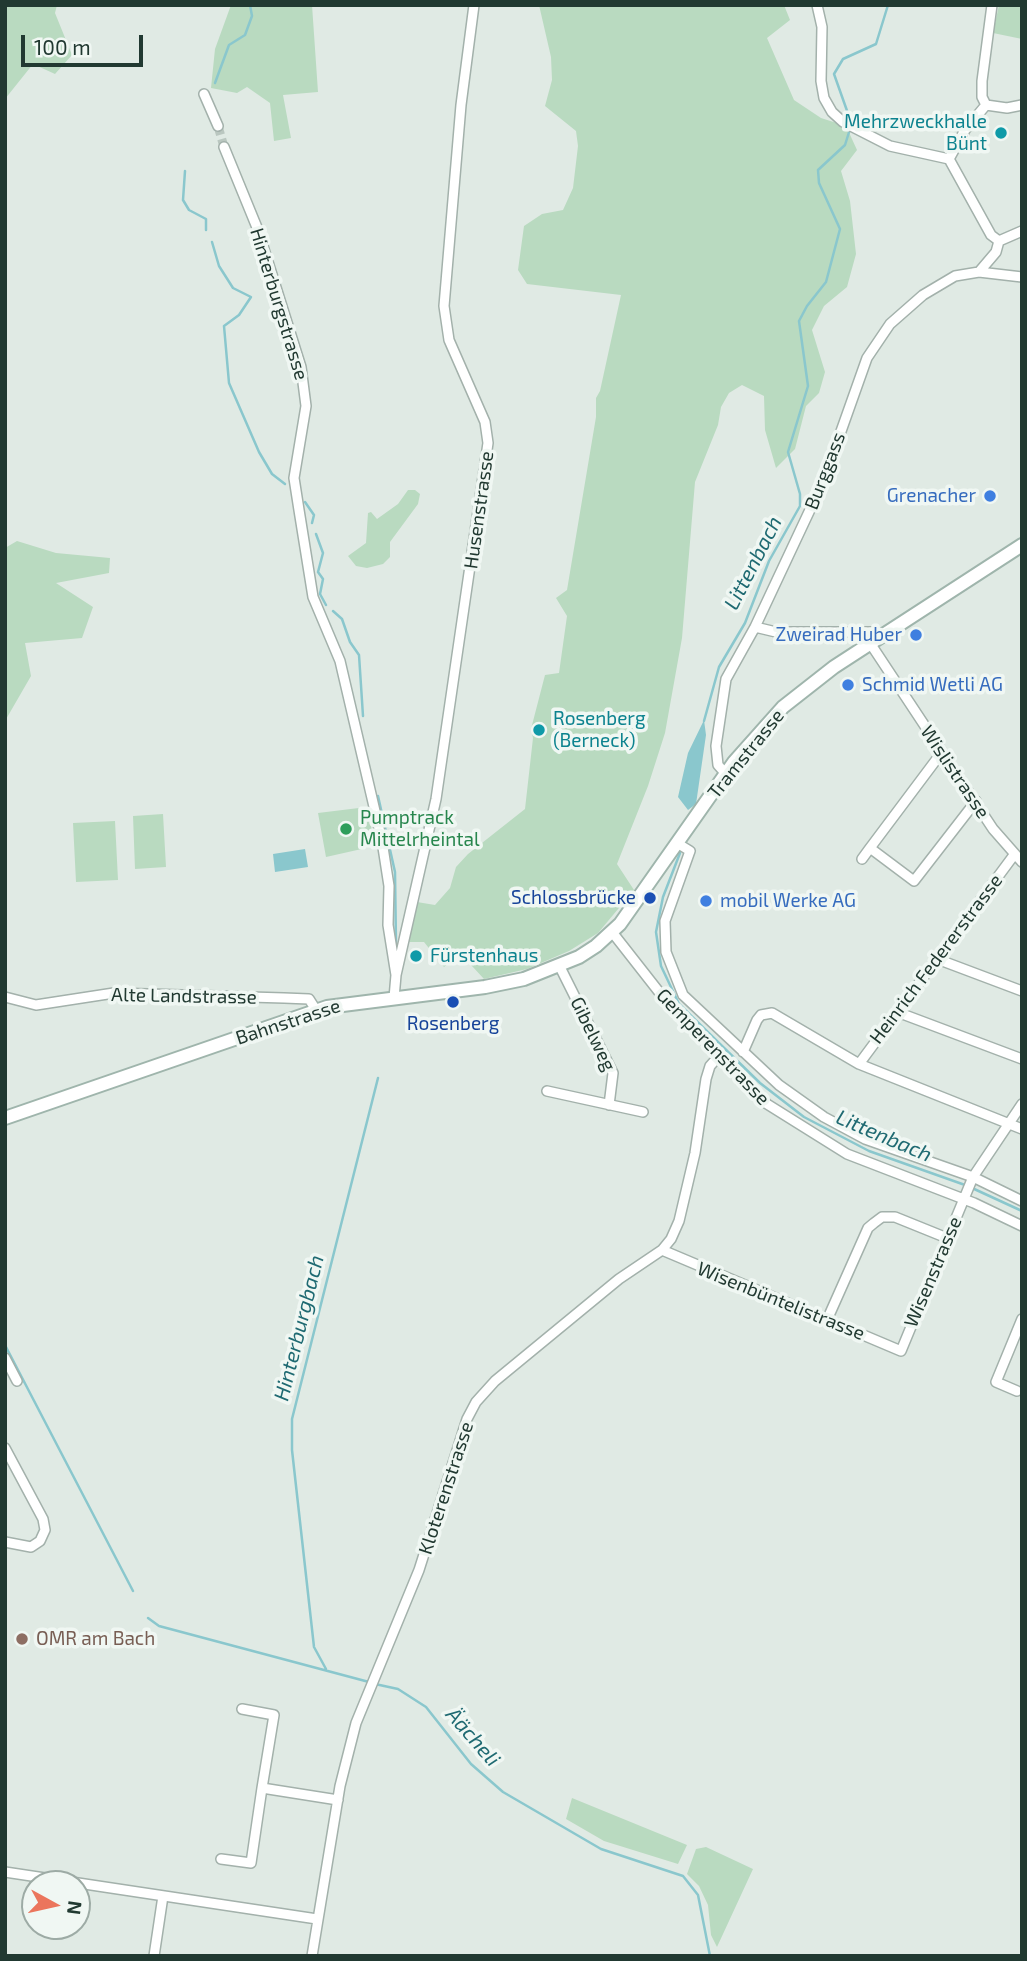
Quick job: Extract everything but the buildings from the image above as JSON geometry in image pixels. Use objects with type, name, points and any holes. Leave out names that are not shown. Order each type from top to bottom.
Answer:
[{"type":"main road","name":"Tramstrasse","points":[[612,932],[726,774],[783,707],[818,678],[874,640],[1020,549]]},
{"type":"main road","name":"Bahnstrasse","points":[[5,1118],[316,1010],[351,1002],[485,987],[524,979],[596,946],[612,932]]},
{"type":"street","name":"Husenstrasse","points":[[396,975],[436,799],[488,443],[485,422],[449,340],[444,306],[461,105],[474,5]]},
{"type":"street","points":[[817,5],[821,27],[824,98],[832,112],[843,122],[890,146],[949,159],[991,234],[999,241]]},
{"type":"street","points":[[986,105],[982,97],[982,81],[992,5]]},
{"type":"street","points":[[204,94],[218,126]]},
{"type":"street","points":[[949,159],[965,130],[986,105]]},
{"type":"street","points":[[986,105],[1007,108],[1022,105]]},
{"type":"street","name":"Hinterburgstrasse","points":[[225,147],[258,230],[301,367],[306,406],[295,468],[299,510],[313,597],[340,661],[373,796],[388,887],[388,925],[396,975],[394,998]]},
{"type":"street","points":[[999,241],[1022,231]]},
{"type":"street","points":[[979,272],[996,252],[999,241]]},
{"type":"street","name":"Burggass","points":[[726,774],[718,765],[716,746],[721,698],[730,669],[755,627],[823,482],[856,385],[878,339],[923,295],[944,280],[979,272],[1022,277]]},
{"type":"street","points":[[755,627],[776,632],[871,632],[874,640]]},
{"type":"street","name":"Wislistrasse","points":[[874,640],[942,752],[1018,859]]},
{"type":"street","points":[[862,859],[942,752]]},
{"type":"street","points":[[870,848],[912,883],[976,801]]},
{"type":"street","points":[[677,843],[690,851],[665,921],[666,952],[682,995],[789,1094],[840,1127],[1022,1201]]},
{"type":"street","name":"Heinrich Federerstrasse","points":[[859,1064],[937,959],[1018,859]]},
{"type":"street","name":"Gemperenstrasse","points":[[612,932],[716,1059],[767,1104],[823,1140],[873,1166],[965,1197],[1022,1226]]},
{"type":"street","points":[[937,959],[1022,991]]},
{"type":"street","name":"Gibelweg","points":[[559,965],[613,1073],[609,1105]]},
{"type":"street","name":"Alte Landstrasse","points":[[5,997],[36,1005],[114,993],[309,999],[316,1010]]},
{"type":"street","points":[[897,1012],[1022,1059]]},
{"type":"street","points":[[743,1052],[757,1020],[761,1015],[772,1013],[859,1064],[1022,1129]]},
{"type":"street","name":"Kloterenstrasse","points":[[312,1956],[338,1800],[356,1723],[368,1688],[412,1588],[457,1447],[476,1402],[518,1362],[619,1279],[662,1250],[679,1221],[697,1140],[706,1079],[716,1059]]},
{"type":"street","name":"Gibelweg","points":[[547,1091],[643,1112]]},
{"type":"street","name":"Wisenstrasse","points":[[901,1351],[972,1180],[1022,1104]]},
{"type":"street","points":[[827,1320],[868,1228],[882,1217],[895,1217],[947,1238]]},
{"type":"street","name":"Wisenbüntelistrasse","points":[[662,1250],[901,1351]]},
{"type":"street","points":[[1017,1391],[996,1382],[1022,1319]]},
{"type":"street","points":[[5,1358],[17,1381]]},
{"type":"street","points":[[5,1448],[43,1519],[45,1530],[40,1541],[31,1547],[5,1542]]},
{"type":"street","points":[[220,1858],[251,1863],[274,1715],[242,1709]]},
{"type":"street","points":[[262,1788],[338,1800]]},
{"type":"street","points":[[5,1872],[317,1919]]},
{"type":"street","points":[[154,1956],[163,1896]]},
{"type":"green space","points":[[5,5],[57,5],[55,13],[72,55],[55,74],[33,64],[5,99]]},
{"type":"green space","points":[[231,5],[312,5],[318,92],[283,95],[291,138],[274,141],[270,103],[247,87],[237,93],[211,88],[215,49]]},
{"type":"green space","points":[[539,5],[784,5],[790,20],[767,38],[794,100],[821,118],[846,126],[857,150],[841,171],[850,201],[856,254],[847,287],[824,306],[812,330],[825,372],[819,393],[806,406],[795,449],[776,468],[765,430],[764,396],[742,385],[729,393],[721,407],[718,425],[695,482],[682,638],[665,733],[648,786],[617,864],[634,890],[598,933],[569,951],[527,969],[484,979],[460,953],[444,967],[424,942],[409,942],[417,902],[435,905],[450,888],[456,867],[468,854],[525,809],[533,738],[531,729],[545,675],[559,673],[567,616],[556,598],[567,590],[596,417],[596,398],[600,391],[621,295],[527,284],[518,270],[524,226],[542,214],[563,210],[573,188],[578,146],[576,131],[545,106],[552,80],[551,57]]},
{"type":"green space","points":[[999,5],[1022,5],[1022,39],[993,33]]},
{"type":"green space","points":[[408,490],[415,490],[420,494],[418,504],[390,542],[390,557],[383,564],[367,568],[356,566],[348,556],[366,543],[368,513],[371,512],[377,519],[398,504]]},
{"type":"green space","points":[[17,541],[56,553],[110,558],[109,573],[56,583],[93,607],[82,638],[25,643],[31,676],[5,721],[5,548]]},
{"type":"green space","name":"Pumptrack Mittelrheintal","points":[[367,807],[375,846],[326,857],[318,813]]},
{"type":"green space","points":[[163,814],[166,867],[135,869],[133,816]]},
{"type":"green space","points":[[115,821],[118,880],[76,882],[73,823]]},
{"type":"green space","points":[[572,1798],[687,1845],[678,1864],[604,1841],[566,1819]]},
{"type":"green space","points":[[706,1847],[753,1869],[717,1947],[711,1935],[708,1905],[699,1886],[687,1874],[696,1849]]},
{"type":"water","points":[[704,720],[706,735],[696,804],[688,810],[678,797],[688,753]]},
{"type":"water","points":[[305,849],[308,867],[275,872],[273,854]]},
{"type":"waterway","name":"Hinterburgbach","points":[[215,83],[229,45],[245,35],[252,16],[250,5]]},
{"type":"waterway","name":"Littenbach","points":[[851,122],[834,74],[843,59],[876,44],[888,5]]},
{"type":"waterway","name":"Littenbach","points":[[704,721],[719,667],[745,623],[769,561],[800,506],[800,494],[788,452],[808,386],[799,321],[826,282],[840,229],[819,183],[818,170],[845,145],[850,129]]},
{"type":"waterway","name":"Hinterburgbach","points":[[185,171],[183,200],[189,210],[206,219],[206,230]]},
{"type":"waterway","name":"Hinterburgbach","points":[[212,242],[219,266],[233,288],[251,297],[239,315],[224,326],[229,383],[259,452],[272,474],[285,484]]},
{"type":"waterway","name":"Hinterburgbach","points":[[305,502],[314,515],[312,523]]},
{"type":"waterway","name":"Hinterburgbach","points":[[316,534],[323,553],[318,572],[323,579],[320,594],[326,605]]},
{"type":"waterway","name":"Hinterburgbach","points":[[333,611],[342,619],[350,642],[359,655],[363,716]]},
{"type":"waterway","name":"Hinterburgbach","points":[[378,796],[395,872],[396,944]]},
{"type":"waterway","name":"Littenbach","points":[[680,853],[663,897],[656,932],[661,966],[679,1004],[760,1083],[804,1117],[869,1151],[965,1185]]},
{"type":"waterway","name":"Hinterburgbach","points":[[326,1669],[314,1647],[292,1450],[292,1419],[378,1078]]},
{"type":"waterway","name":"Littenbach","points":[[972,1188],[1022,1211]]},
{"type":"waterway","name":"Äächeli","points":[[5,1345],[133,1591]]},
{"type":"waterway","name":"Äächeli","points":[[148,1618],[159,1626],[369,1682]]},
{"type":"waterway","name":"Äächeli","points":[[375,1684],[398,1689],[426,1707],[471,1764],[503,1792],[601,1849],[683,1876],[698,1895],[710,1956]]},
{"type":"tunnel","points":[[218,126],[224,147]]},
{"type":"place","name":"Mehrzweckhalle Bünt","points":[[1001,133]]},
{"type":"place","name":"Grenacher","points":[[990,496]]},
{"type":"place","name":"Zweirad Huber","points":[[916,635]]},
{"type":"place","name":"Schmid Wetli AG","points":[[848,685]]},
{"type":"place","name":"Rosenberg (Berneck)","points":[[539,730]]},
{"type":"place","name":"Pumptrack Mittelrheintal","points":[[346,829]]},
{"type":"place","name":"Schlossbrücke","points":[[650,898]]},
{"type":"place","name":"mobil Werke AG","points":[[706,901]]},
{"type":"place","name":"Fürstenhaus","points":[[416,956]]},
{"type":"place","name":"Rosenberg","points":[[453,1002]]},
{"type":"place","name":"OMR am Bach","points":[[22,1639]]}]
